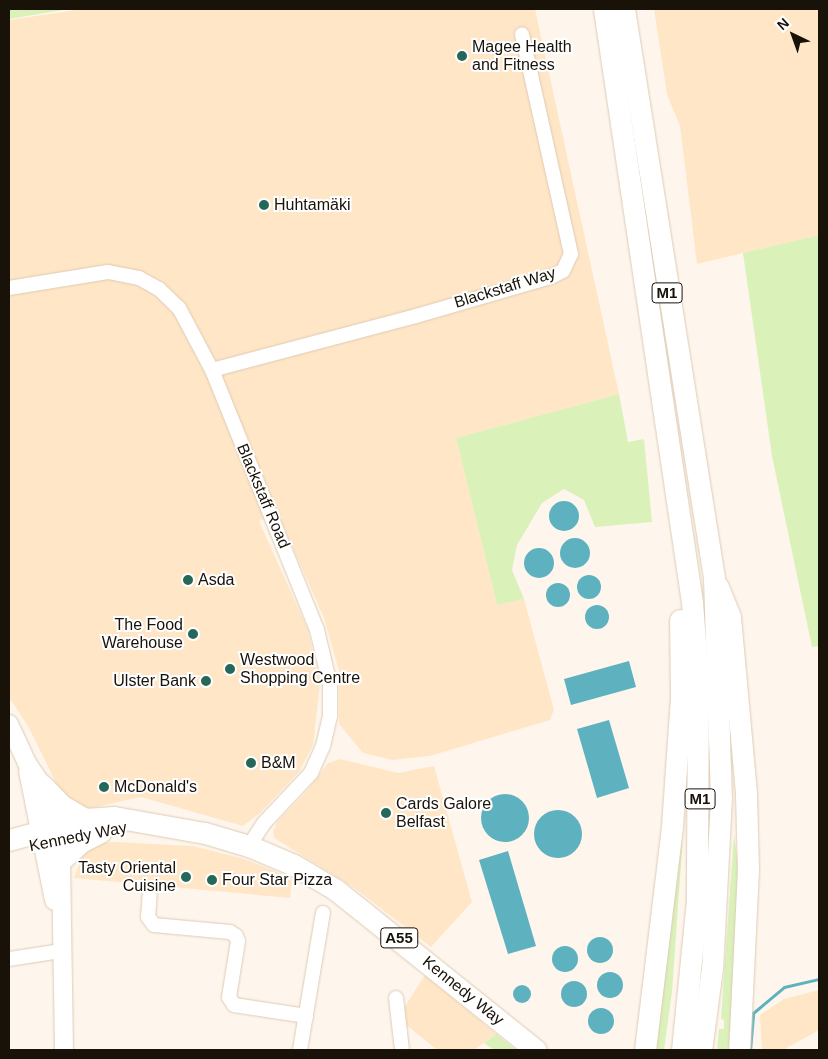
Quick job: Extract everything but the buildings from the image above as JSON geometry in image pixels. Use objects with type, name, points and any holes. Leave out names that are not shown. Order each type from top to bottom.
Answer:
[{"type":"highway","name":"M1","points":[[604,9],[682,548],[692,602],[698,681],[700,784],[695,927],[682,1050]]},
{"type":"highway","name":"M1","points":[[624,9],[714,578],[721,798],[712,968],[701,1050]]},
{"type":"highway","name":"M1","points":[[645,1050],[663,919],[677,764],[681,696],[678,590],[682,548]]},
{"type":"highway","name":"M1","points":[[714,578],[730,617],[746,794],[748,869],[739,1050]]},
{"type":"highway","points":[[42,785],[61,805],[93,826],[81,842],[61,860]]},
{"type":"highway","name":"Kennedy Way","points":[[9,840],[93,826],[114,817],[205,833],[249,846],[294,865],[336,890],[536,1050]]},
{"type":"highway","name":"Kennedy Way","points":[[9,852],[47,835]]},
{"type":"main road","points":[[9,724],[26,763],[47,835],[61,860],[60,931],[64,1050]]},
{"type":"main road","points":[[26,763],[42,785],[60,931]]},
{"type":"street","name":"Blackstaff Way","points":[[212,370],[416,316],[551,277],[563,271],[571,254],[522,34]]},
{"type":"street","name":"Blackstaff Road","points":[[9,288],[108,272],[139,278],[159,289],[179,308],[212,370],[317,630],[330,685],[327,731],[311,772],[264,824],[249,846]]},
{"type":"street","points":[[150,890],[148,917],[154,925],[230,932],[236,936],[238,941],[228,997],[234,1005],[306,1016]]},
{"type":"street","points":[[300,1050],[323,913]]},
{"type":"street","points":[[9,959],[61,951]]},
{"type":"street","points":[[396,998],[402,1050]]},
{"type":"shaded area","points":[[83,9],[535,9],[619,394],[456,438],[497,605],[524,599],[554,710],[550,720],[430,756],[392,760],[363,753],[339,724],[339,671],[324,618],[278,514],[259,521],[308,630],[320,684],[313,745],[299,772],[260,813],[243,826],[141,797],[91,808],[79,807],[59,789],[29,728],[9,697],[9,20]]},
{"type":"shaded area","points":[[654,9],[819,9],[819,235],[697,264],[680,126],[667,95]]},
{"type":"shaded area","points":[[340,759],[398,773],[434,766],[472,902],[431,947],[353,887],[274,838],[273,831],[278,821],[306,792],[328,763]]},
{"type":"shaded area","points":[[101,843],[193,846],[244,859],[292,878],[290,898],[74,878],[84,851]]},
{"type":"shaded area","points":[[425,975],[496,1034],[474,1050],[437,1050],[404,1023],[404,1008]]},
{"type":"shaded area","points":[[819,990],[819,1030],[783,1050],[762,1050],[760,1015],[784,999]]},
{"type":"green space","points":[[9,9],[69,9],[9,19]]},
{"type":"green space","points":[[819,235],[819,646],[812,647],[772,456],[743,253]]},
{"type":"green space","points":[[619,394],[628,442],[644,439],[652,522],[595,527],[584,500],[564,489],[542,503],[517,545],[512,570],[524,599],[497,605],[456,438]]},
{"type":"green space","points":[[683,786],[682,849],[672,992],[664,1050],[652,1050]]},
{"type":"green space","points":[[734,834],[738,865],[730,1050],[717,1050],[719,1029],[724,1029],[724,1020],[721,1019]]},
{"type":"green space","points":[[496,1034],[516,1050],[494,1050],[484,1043]]},
{"type":"water","points":[[564,501],[575,505],[579,516],[575,527],[564,531],[553,527],[549,516],[553,505]]},
{"type":"water","points":[[575,538],[586,542],[590,553],[586,564],[575,568],[564,564],[560,553],[564,542]]},
{"type":"water","points":[[539,548],[550,552],[554,563],[550,574],[539,578],[528,574],[524,563],[528,552]]},
{"type":"water","points":[[589,575],[597,579],[601,587],[597,595],[589,599],[581,595],[577,587],[581,579]]},
{"type":"water","points":[[558,583],[566,587],[570,595],[566,603],[558,607],[550,603],[546,595],[550,587]]},
{"type":"water","points":[[597,605],[605,609],[609,617],[605,625],[597,629],[589,625],[585,617],[589,609]]},
{"type":"water","points":[[629,661],[636,687],[571,705],[564,679]]},
{"type":"water","points":[[609,720],[629,788],[597,798],[577,729]]},
{"type":"water","points":[[505,794],[514,796],[522,801],[527,809],[529,818],[527,827],[522,835],[514,840],[505,842],[496,840],[488,835],[483,827],[481,818],[483,809],[488,801],[496,796]]},
{"type":"water","points":[[558,810],[567,812],[575,817],[580,825],[582,834],[580,843],[575,851],[567,856],[558,858],[549,856],[541,851],[536,843],[534,834],[536,825],[541,817],[549,812]]},
{"type":"water","points":[[508,851],[536,946],[508,954],[479,860]]},
{"type":"water","points":[[600,937],[609,941],[613,950],[609,959],[600,963],[591,959],[587,950],[591,941]]},
{"type":"water","points":[[565,946],[574,950],[578,959],[574,968],[565,972],[556,968],[552,959],[556,950]]},
{"type":"water","points":[[610,972],[619,976],[623,985],[619,994],[610,998],[601,994],[597,985],[601,976]]},
{"type":"water","points":[[574,981],[583,985],[587,994],[583,1003],[574,1007],[565,1003],[561,994],[565,985]]},
{"type":"water","points":[[522,985],[528,988],[531,994],[528,1000],[522,1003],[516,1000],[513,994],[516,988]]},
{"type":"water","points":[[601,1008],[610,1012],[614,1021],[610,1030],[601,1034],[592,1030],[588,1021],[592,1012]]},
{"type":"waterway","points":[[750,1050],[753,1013],[784,987],[819,979]]},
{"type":"place","name":"Magee Health and Fitness","points":[[462,56]]},
{"type":"place","name":"Huhtamäki","points":[[264,205]]},
{"type":"place","name":"Asda","points":[[188,580]]},
{"type":"place","name":"The Food Warehouse","points":[[193,634]]},
{"type":"place","name":"Westwood Shopping Centre","points":[[230,669]]},
{"type":"place","name":"Ulster Bank","points":[[206,681]]},
{"type":"place","name":"B&M","points":[[251,763]]},
{"type":"place","name":"McDonald's","points":[[104,787]]},
{"type":"place","name":"Cards Galore Belfast","points":[[386,813]]},
{"type":"place","name":"Tasty Oriental Cuisine","points":[[186,877]]},
{"type":"place","name":"Four Star Pizza","points":[[212,880]]}]
